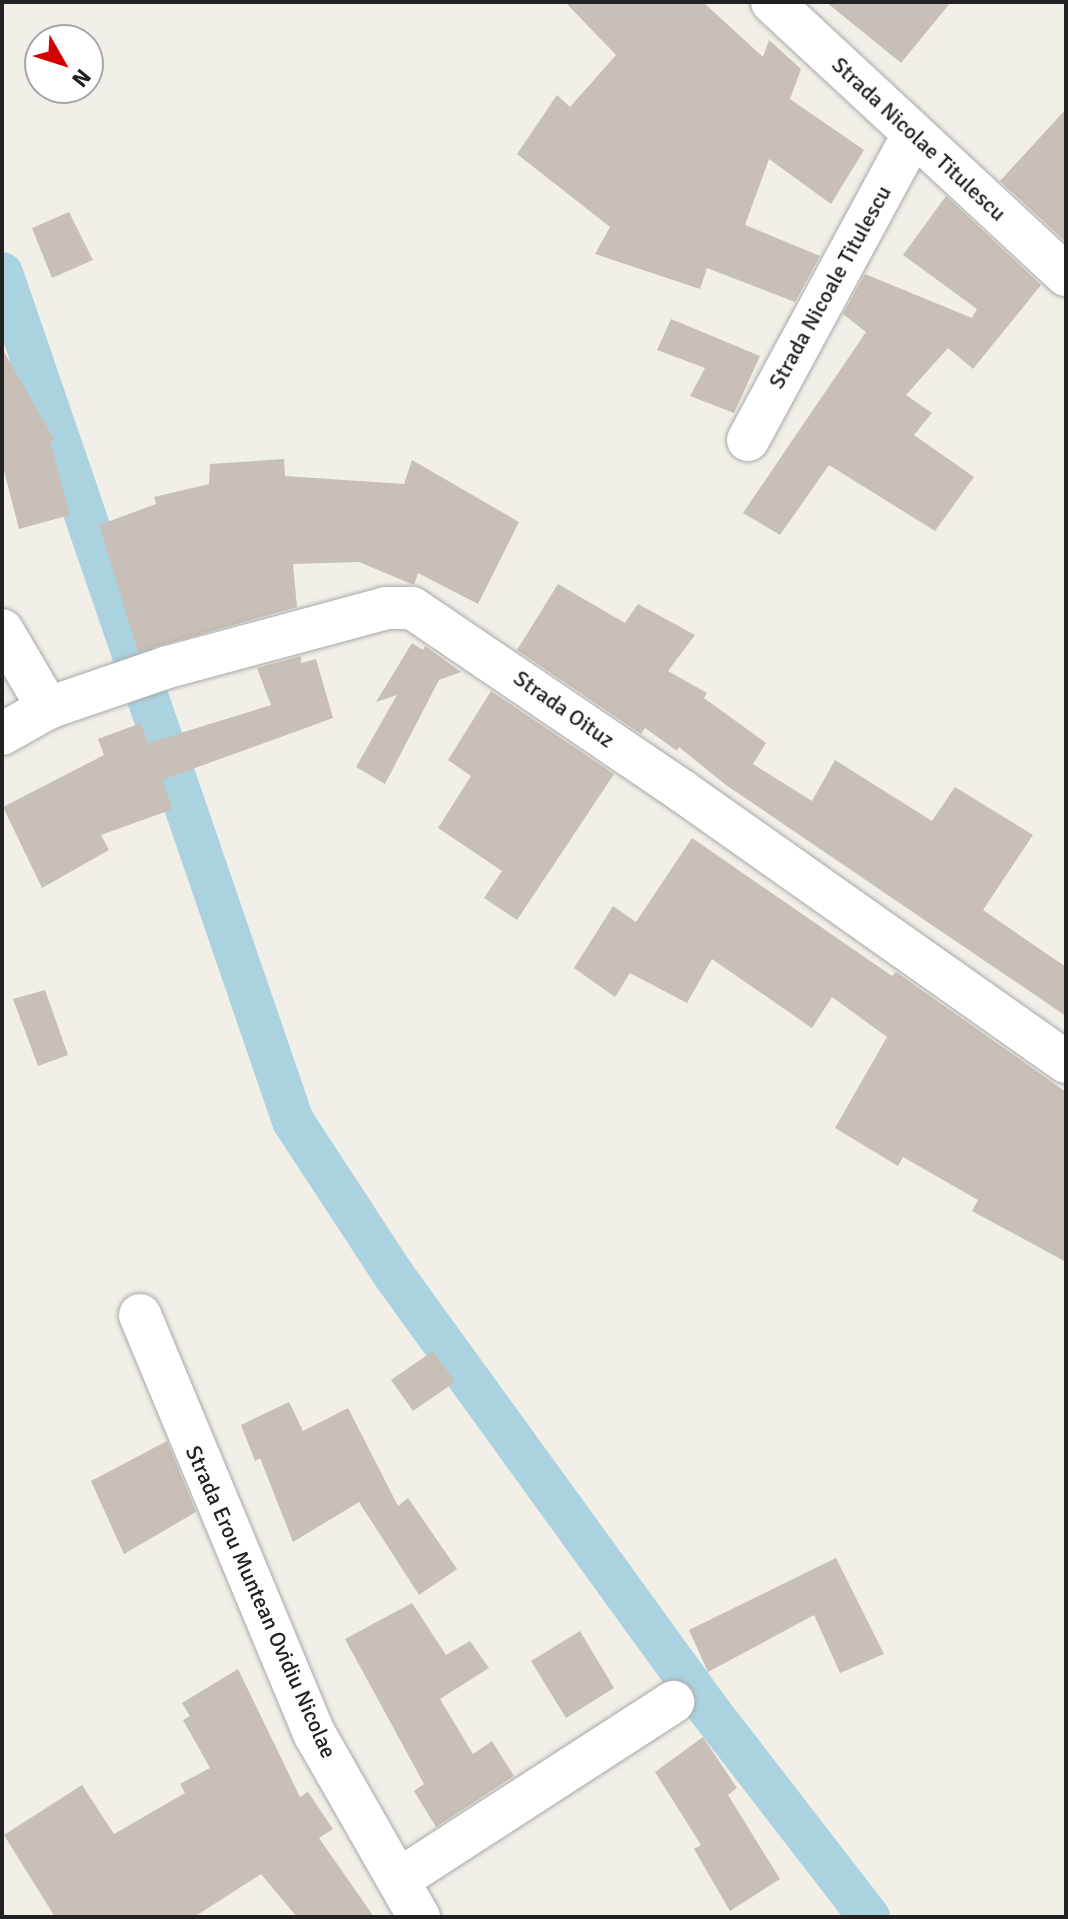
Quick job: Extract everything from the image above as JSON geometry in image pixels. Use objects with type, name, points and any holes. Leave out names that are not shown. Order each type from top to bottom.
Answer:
[{"type":"street","name":"Strada Nicolae Titulescu","points":[[772,2],[1066,275]]},
{"type":"street","name":"Strada Nicoale Titulescu","points":[[748,440],[913,135]]},
{"type":"street","name":"Strada Oituz","points":[[2,734],[48,708],[168,667],[386,608],[412,608],[1066,1062]]},
{"type":"street","points":[[2,630],[48,708]]},
{"type":"street","name":"Strada Erou Muntean Ovidiu Nicolae","points":[[140,1315],[314,1733],[419,1917]]},
{"type":"street","points":[[398,1880],[673,1702]]},
{"type":"building","points":[[565,2],[703,2],[763,57],[769,40],[801,69],[790,99],[864,150],[831,204],[769,159],[745,225],[820,256],[795,302],[707,268],[700,289],[595,254],[610,227],[517,154],[557,95],[570,107],[616,55]]},
{"type":"building","points":[[826,2],[951,2],[901,63]]},
{"type":"building","points":[[1066,109],[1066,242],[1000,181]]},
{"type":"building","points":[[946,196],[1041,285],[973,369],[948,348],[906,395],[932,413],[914,435],[974,477],[935,531],[829,465],[780,535],[743,513],[866,332],[843,314],[865,274],[972,318],[977,309],[903,255]]},
{"type":"building","points":[[69,212],[93,260],[52,278],[32,228]]},
{"type":"building","points":[[671,319],[760,356],[734,413],[690,396],[705,368],[657,350]]},
{"type":"building","points":[[2,348],[54,439],[50,442],[70,515],[19,529],[2,463]]},
{"type":"building","points":[[284,459],[285,476],[404,484],[412,460],[519,522],[478,604],[418,573],[414,585],[359,562],[293,564],[297,607],[138,652],[99,525],[156,504],[154,497],[209,484],[210,464]]},
{"type":"building","points":[[558,584],[625,623],[638,604],[695,635],[668,671],[707,693],[704,698],[766,743],[753,764],[812,801],[835,760],[932,821],[955,787],[1033,835],[983,910],[1066,967],[1066,1016],[726,785],[679,747],[677,751],[645,728],[641,734],[517,650]]},
{"type":"building","points":[[412,643],[423,650],[425,646],[461,672],[439,680],[385,784],[356,767],[397,695],[376,702]]},
{"type":"building","points":[[301,656],[301,663],[316,659],[333,718],[162,780],[173,809],[101,835],[109,850],[42,888],[3,807],[104,755],[98,739],[141,723],[148,743],[271,705],[257,668]]},
{"type":"building","points":[[491,691],[614,774],[517,920],[484,898],[502,871],[438,828],[471,776],[448,760]]},
{"type":"building","points":[[692,838],[892,976],[896,972],[1066,1092],[1066,1262],[972,1211],[978,1200],[903,1157],[898,1166],[835,1128],[887,1037],[832,997],[812,1028],[712,959],[687,1003],[630,973],[615,997],[574,968],[613,906],[636,922]]},
{"type":"building","points":[[45,990],[68,1055],[38,1066],[13,999]]},
{"type":"building","points":[[433,1351],[455,1382],[413,1411],[391,1380]]},
{"type":"building","points":[[289,1402],[303,1431],[348,1408],[398,1506],[408,1498],[457,1569],[419,1595],[359,1502],[293,1542],[260,1458],[255,1461],[241,1425]]},
{"type":"building","points":[[167,1441],[196,1512],[124,1554],[91,1481]]},
{"type":"building","points":[[836,1558],[884,1654],[840,1673],[814,1615],[708,1672],[689,1630]]},
{"type":"building","points":[[412,1603],[446,1655],[470,1641],[489,1668],[440,1699],[473,1754],[492,1741],[514,1776],[436,1827],[414,1791],[424,1784],[345,1639]]},
{"type":"building","points":[[580,1631],[614,1688],[566,1718],[531,1661]]},
{"type":"building","points":[[238,1669],[300,1797],[308,1792],[333,1829],[319,1838],[374,1917],[297,1917],[261,1874],[194,1917],[55,1917],[4,1835],[82,1785],[114,1834],[185,1793],[180,1784],[210,1768],[183,1720],[190,1716],[182,1703]]},
{"type":"building","points":[[703,1737],[737,1788],[728,1795],[780,1879],[730,1911],[694,1849],[701,1845],[655,1772]]},
{"type":"waterway","points":[[2,273],[293,1121],[393,1274],[709,1710],[869,1917]]}]
